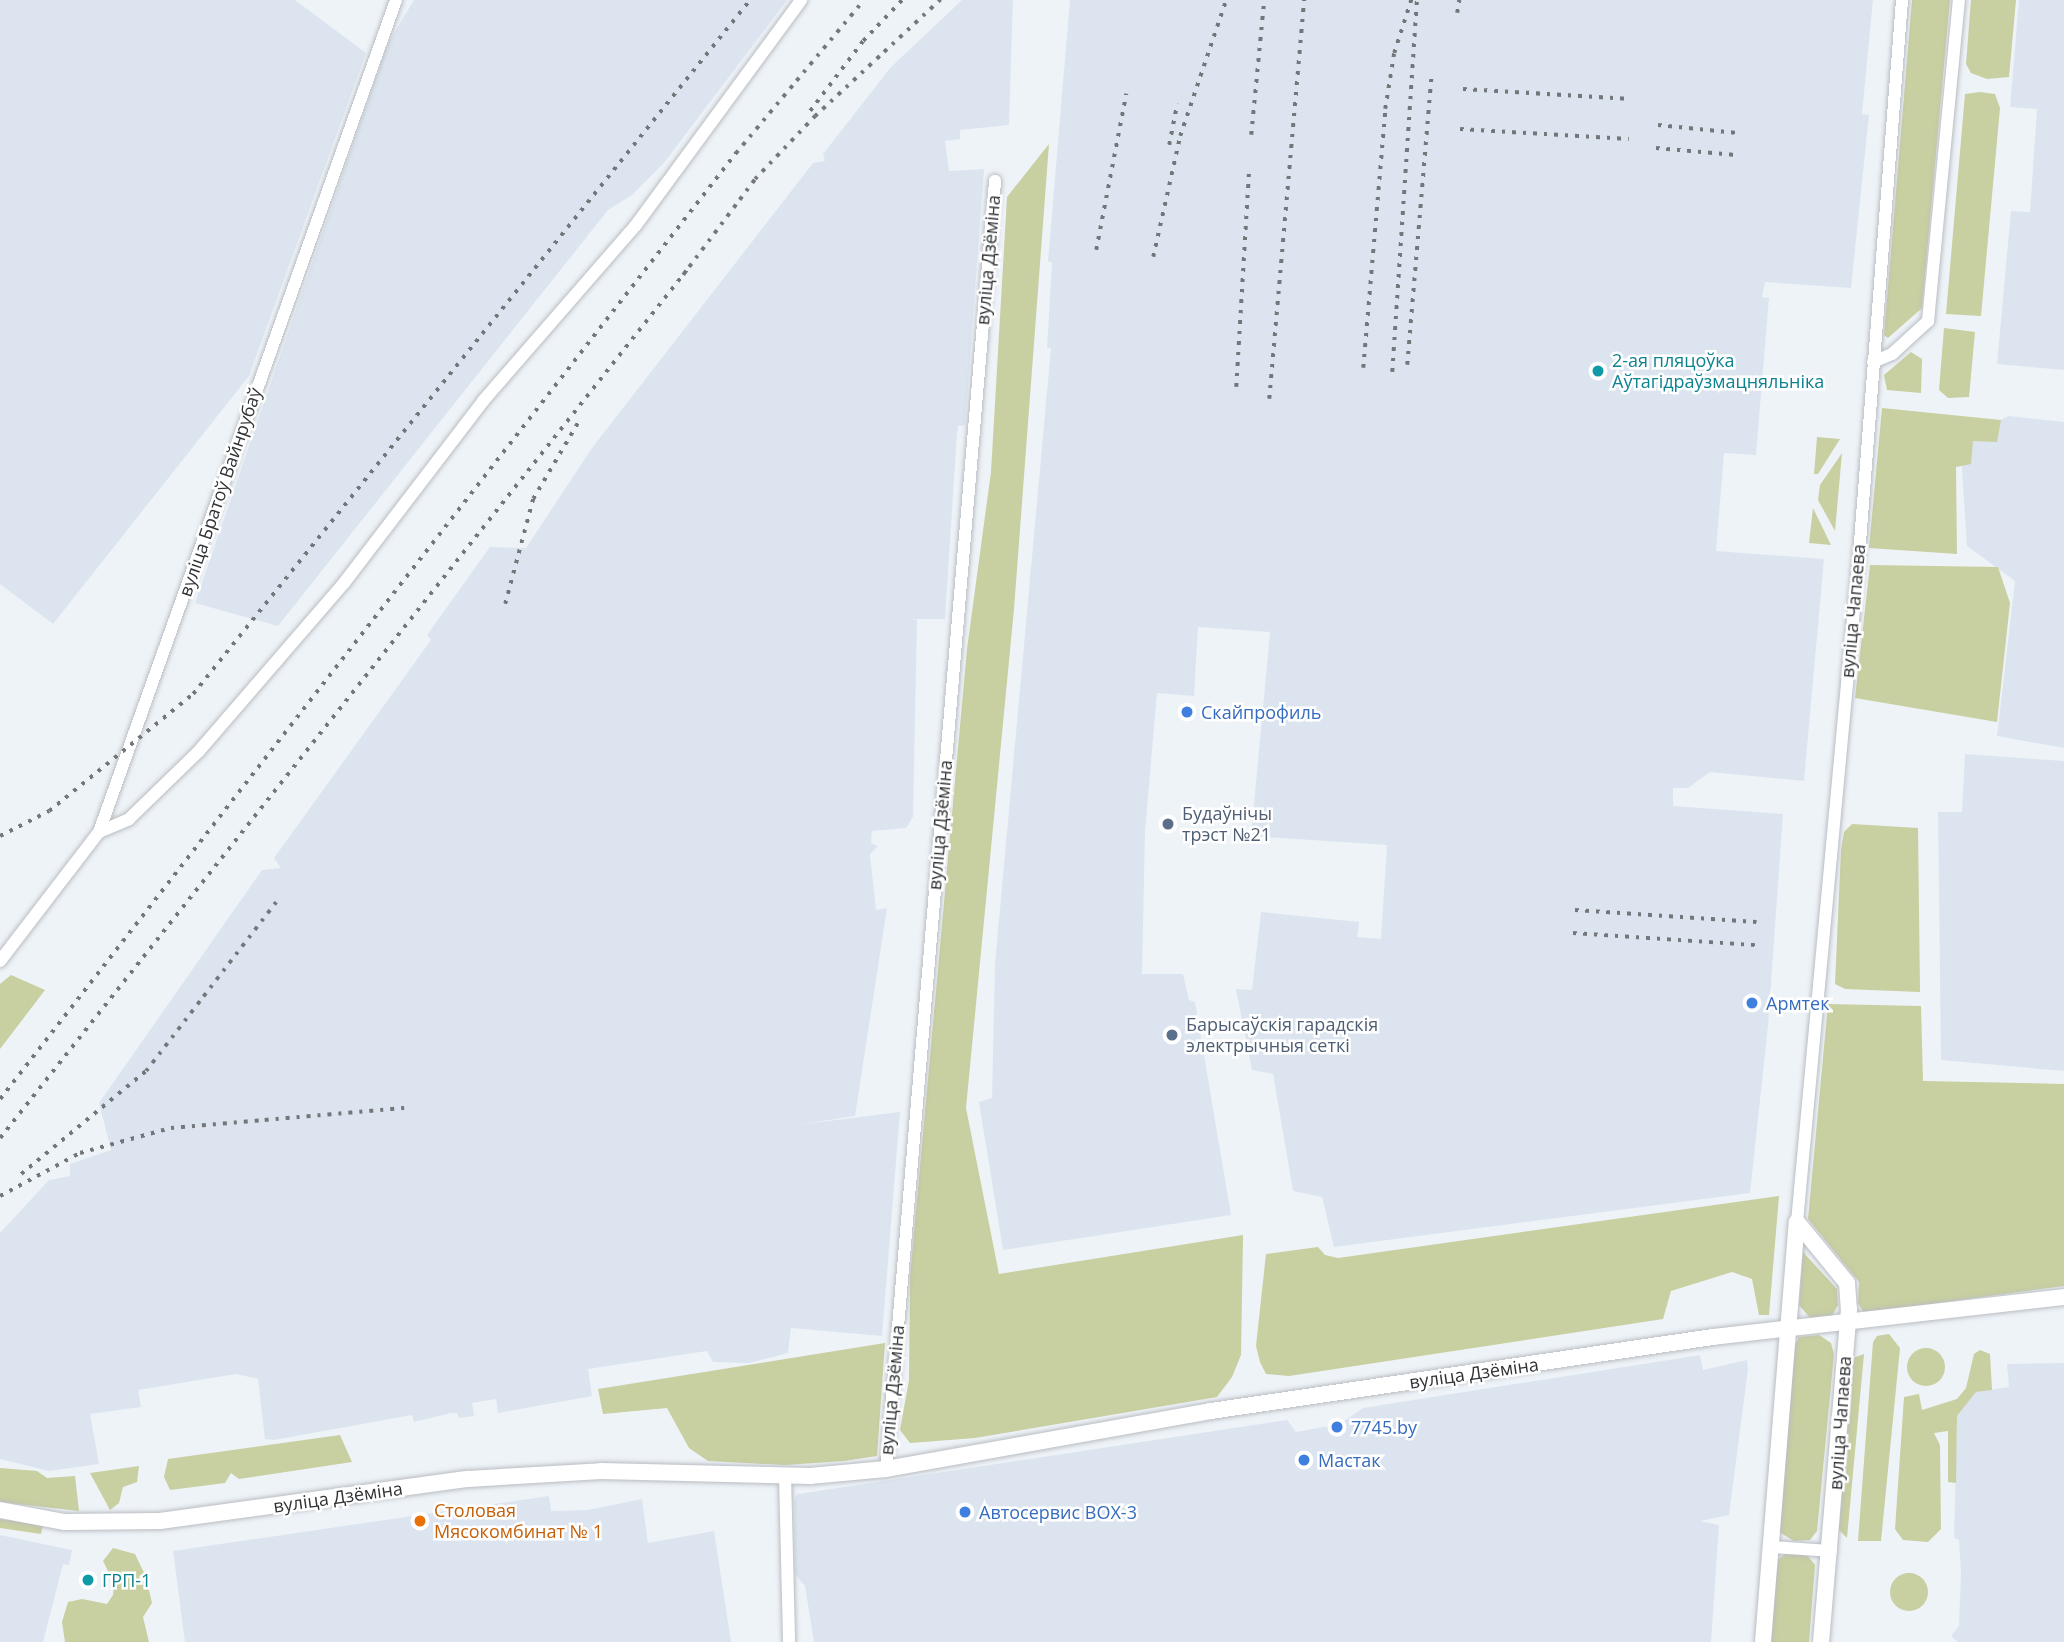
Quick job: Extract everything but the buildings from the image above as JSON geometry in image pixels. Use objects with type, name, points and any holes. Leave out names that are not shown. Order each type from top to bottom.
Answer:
[{"type":"main road","name":"вуліца Чапаева","points":[[1797,1222],[1847,1283],[1847,1325],[1821,1642]]},
{"type":"main road","name":"вуліца Чапаева","points":[[1763,1642],[1797,1222]]},
{"type":"main road","name":"вуліца Дзёміна","points":[[0,1510],[65,1522],[160,1521],[468,1479],[601,1471],[785,1475],[886,1469],[1211,1411],[1787,1329],[1847,1325],[2064,1297]]},
{"type":"street","name":"вуліца Братоў Вайнрубаў","points":[[0,961],[99,832],[396,0]]},
{"type":"street","points":[[99,832],[129,819],[199,751],[344,583],[483,401],[636,225],[801,0]]},
{"type":"street","name":"вуліца Чапаева","points":[[1797,1222],[1902,0]]},
{"type":"street","points":[[1873,362],[1892,354],[1928,321],[1959,0]]},
{"type":"street","name":"вуліца Дзёміна","points":[[886,1469],[995,181]]},
{"type":"street","points":[[785,1475],[789,1642]]},
{"type":"street","points":[[1771,1547],[1830,1551]]},
{"type":"shaded area","points":[[0,0],[295,0],[366,53],[249,376],[53,624],[0,584]]},
{"type":"shaded area","points":[[414,0],[787,0],[664,163],[632,195],[608,210],[278,626],[195,603],[388,43]]},
{"type":"shaded area","points":[[962,0],[1013,0],[1009,125],[960,130],[960,139],[945,141],[949,171],[984,169],[965,425],[958,426],[957,434],[945,619],[909,619],[917,620],[913,817],[906,828],[872,831],[871,843],[878,846],[870,854],[876,910],[887,908],[855,1116],[796,1125],[900,1112],[882,1336],[791,1328],[788,1353],[749,1363],[713,1362],[707,1351],[588,1369],[592,1396],[498,1413],[496,1399],[472,1403],[474,1416],[459,1418],[457,1413],[451,1413],[414,1422],[412,1415],[274,1440],[265,1439],[258,1379],[236,1374],[138,1390],[141,1407],[90,1414],[99,1464],[49,1471],[0,1459],[0,1233],[49,1180],[70,1176],[70,1164],[111,1150],[99,1103],[262,870],[281,868],[274,858],[431,640],[427,635],[490,547],[526,548],[592,448],[813,163],[825,161],[823,154],[891,67]]},
{"type":"shaded area","points":[[1070,0],[1873,0],[1862,114],[1869,115],[1851,288],[1765,282],[1762,297],[1769,298],[1756,455],[1724,453],[1716,551],[1824,559],[1804,781],[1710,772],[1688,788],[1673,788],[1673,806],[1783,814],[1768,1026],[1750,1193],[1334,1247],[1322,1197],[1293,1191],[1273,1074],[1252,1070],[1236,989],[1252,990],[1261,912],[1359,922],[1357,937],[1381,939],[1387,845],[1251,836],[1270,632],[1198,627],[1194,696],[1157,693],[1145,832],[1142,974],[1183,974],[1189,1000],[1195,1002],[1231,1215],[1003,1250],[979,1102],[992,1098],[995,964],[1051,348],[1047,348],[1052,263],[1048,261]]},
{"type":"shaded area","points":[[2019,0],[2064,0],[2064,370],[1997,364],[2011,211],[2030,212],[2037,109],[2010,107]]},
{"type":"shaded area","points":[[2009,416],[2064,422],[2064,748],[1997,736],[2015,581],[1967,546],[1960,440]]},
{"type":"shaded area","points":[[1965,754],[2064,761],[2064,1071],[1941,1060],[1938,812],[1962,812]]},
{"type":"shaded area","points":[[1700,1355],[1703,1370],[1747,1360],[1748,1369],[1729,1515],[1700,1521],[1719,1525],[1711,1642],[814,1642],[805,1586],[795,1574],[794,1499],[798,1494],[1287,1420],[1296,1432],[1340,1424],[1363,1408]]},
{"type":"shaded area","points":[[2064,1363],[2064,1642],[1958,1642],[1951,1636],[1959,1626],[1961,1573],[1959,1540],[1954,1538],[1957,1416],[1976,1392],[2009,1387],[2007,1364]]},
{"type":"shaded area","points":[[549,1496],[551,1511],[588,1510],[642,1499],[648,1543],[714,1531],[731,1642],[185,1642],[173,1551]]},
{"type":"shaded area","points":[[0,1535],[72,1550],[69,1565],[63,1564],[43,1642],[0,1642]]},
{"type":"green space","points":[[1912,0],[1950,0],[1922,308],[1888,338],[1884,335]]},
{"type":"green space","points":[[1971,0],[2016,0],[2009,77],[1987,79],[1971,73],[1966,64]]},
{"type":"green space","points":[[1965,94],[1995,94],[2000,108],[1981,316],[1946,314]]},
{"type":"green space","points":[[1049,144],[1014,609],[966,1108],[999,1274],[1243,1235],[1241,1355],[1232,1377],[1217,1397],[975,1438],[910,1443],[900,1430],[909,1380],[910,1277],[967,649],[991,472],[1007,197]]},
{"type":"green space","points":[[1944,328],[1975,332],[1969,397],[1948,398],[1939,390]]},
{"type":"green space","points":[[1911,352],[1922,359],[1921,393],[1887,390],[1884,375]]},
{"type":"green space","points":[[1882,408],[2001,420],[1997,442],[1973,441],[1971,464],[1956,467],[1957,554],[1869,548]]},
{"type":"green space","points":[[1817,437],[1840,439],[1818,474],[1814,474]]},
{"type":"green space","points":[[1842,453],[1835,531],[1818,500],[1820,485]]},
{"type":"green space","points":[[1813,508],[1831,545],[1809,543]]},
{"type":"green space","points":[[1870,565],[1998,567],[2010,603],[1997,722],[1855,698]]},
{"type":"green space","points":[[1852,824],[1918,828],[1920,992],[1845,989],[1835,984],[1841,850],[1844,832]]},
{"type":"green space","points":[[11,975],[45,990],[0,1049],[0,984]]},
{"type":"green space","points":[[1828,1004],[1921,1006],[1923,1081],[2064,1084],[2064,1286],[1864,1313],[1858,1303],[1859,1282],[1808,1219]]},
{"type":"green space","points":[[1779,1196],[1769,1315],[1759,1315],[1752,1279],[1732,1272],[1671,1291],[1663,1319],[1289,1376],[1266,1374],[1260,1362],[1256,1346],[1266,1254],[1318,1247],[1325,1255],[1338,1258]]},
{"type":"green space","points":[[1803,1252],[1837,1289],[1838,1305],[1832,1316],[1811,1319],[1799,1305]]},
{"type":"green space","points":[[1889,1334],[1900,1348],[1881,1541],[1858,1541],[1873,1342],[1877,1336]]},
{"type":"green space","points":[[1819,1335],[1831,1343],[1834,1354],[1817,1531],[1810,1540],[1794,1541],[1779,1532],[1795,1345],[1799,1337]]},
{"type":"green space","points":[[885,1343],[877,1456],[785,1465],[708,1461],[689,1448],[667,1408],[603,1414],[598,1389]]},
{"type":"green space","points":[[1926,1348],[1940,1353],[1945,1367],[1940,1381],[1926,1386],[1912,1381],[1907,1367],[1912,1353]]},
{"type":"green space","points":[[1980,1350],[1990,1354],[1992,1390],[1976,1392],[1957,1416],[1956,1483],[1948,1482],[1948,1431],[1934,1433],[1940,1445],[1941,1529],[1928,1542],[1903,1540],[1895,1529],[1904,1397],[1919,1394],[1922,1410],[1957,1399],[1966,1388],[1974,1354]]},
{"type":"green space","points":[[1864,1354],[1847,1538],[1839,1530],[1853,1358]]},
{"type":"green space","points":[[340,1435],[352,1462],[239,1479],[231,1473],[225,1483],[170,1490],[164,1477],[168,1459]]},
{"type":"green space","points":[[139,1466],[137,1482],[123,1487],[119,1503],[110,1510],[90,1473]]},
{"type":"green space","points":[[0,1468],[37,1471],[47,1478],[75,1476],[79,1511],[0,1502]]},
{"type":"green space","points":[[0,1519],[43,1525],[41,1534],[0,1528]]},
{"type":"green space","points":[[113,1548],[135,1554],[146,1577],[152,1603],[143,1617],[149,1642],[65,1642],[62,1622],[68,1602],[82,1599],[107,1604],[113,1595],[114,1583],[103,1561]]},
{"type":"green space","points":[[1788,1552],[1807,1555],[1815,1565],[1809,1642],[1769,1642],[1776,1561]]},
{"type":"green space","points":[[1909,1573],[1923,1578],[1928,1592],[1923,1606],[1909,1611],[1895,1606],[1890,1592],[1895,1578]]},
{"type":"railway","points":[[0,836],[49,811],[193,694],[750,0]]},
{"type":"railway","points":[[0,1099],[736,153],[864,0]]},
{"type":"railway","points":[[810,111],[863,41],[902,0]]},
{"type":"railway","points":[[683,275],[755,179],[815,116],[940,0]]},
{"type":"railway","points":[[1153,257],[1180,136],[1226,0]]},
{"type":"railway","points":[[1251,135],[1264,0]]},
{"type":"railway","points":[[1269,399],[1304,0]]},
{"type":"railway","points":[[1363,368],[1385,109],[1394,53],[1411,0]]},
{"type":"railway","points":[[1392,372],[1417,0]]},
{"type":"railway","points":[[1457,13],[1459,0]]},
{"type":"railway","points":[[1407,365],[1431,79]]},
{"type":"railway","points":[[1463,89],[1631,99]]},
{"type":"railway","points":[[1096,250],[1126,94]]},
{"type":"railway","points":[[1169,145],[1177,104]]},
{"type":"railway","points":[[1658,125],[1738,133]]},
{"type":"railway","points":[[1460,129],[1629,139]]},
{"type":"railway","points":[[1656,148],[1736,155]]},
{"type":"railway","points":[[1236,387],[1249,170]]},
{"type":"railway","points":[[0,1138],[689,267]]},
{"type":"railway","points":[[505,604],[533,499],[579,421]]},
{"type":"railway","points":[[21,1174],[146,1071],[280,897]]},
{"type":"railway","points":[[1575,910],[1757,922]]},
{"type":"railway","points":[[1573,933],[1756,945]]},
{"type":"railway","points":[[0,1196],[80,1153],[171,1128],[406,1108]]},
{"type":"place","name":"2-ая пляцоўка Аўтагідраўзмацняльніка","points":[[1598,371]]},
{"type":"place","name":"Скайпрофиль","points":[[1187,712]]},
{"type":"place","name":"Будаўнічы трэст №21","points":[[1168,824]]},
{"type":"place","name":"Армтек","points":[[1752,1003]]},
{"type":"place","name":"Барысаўскія гарадскія электрычныя сеткі","points":[[1172,1035]]},
{"type":"place","name":"7745.by","points":[[1337,1427]]},
{"type":"place","name":"Мастак","points":[[1304,1460]]},
{"type":"place","name":"Автосервис BOX-3","points":[[965,1512]]},
{"type":"place","name":"Столовая Мясокомбинат № 1","points":[[420,1521]]},
{"type":"place","name":"ГРП-1","points":[[88,1580]]}]
